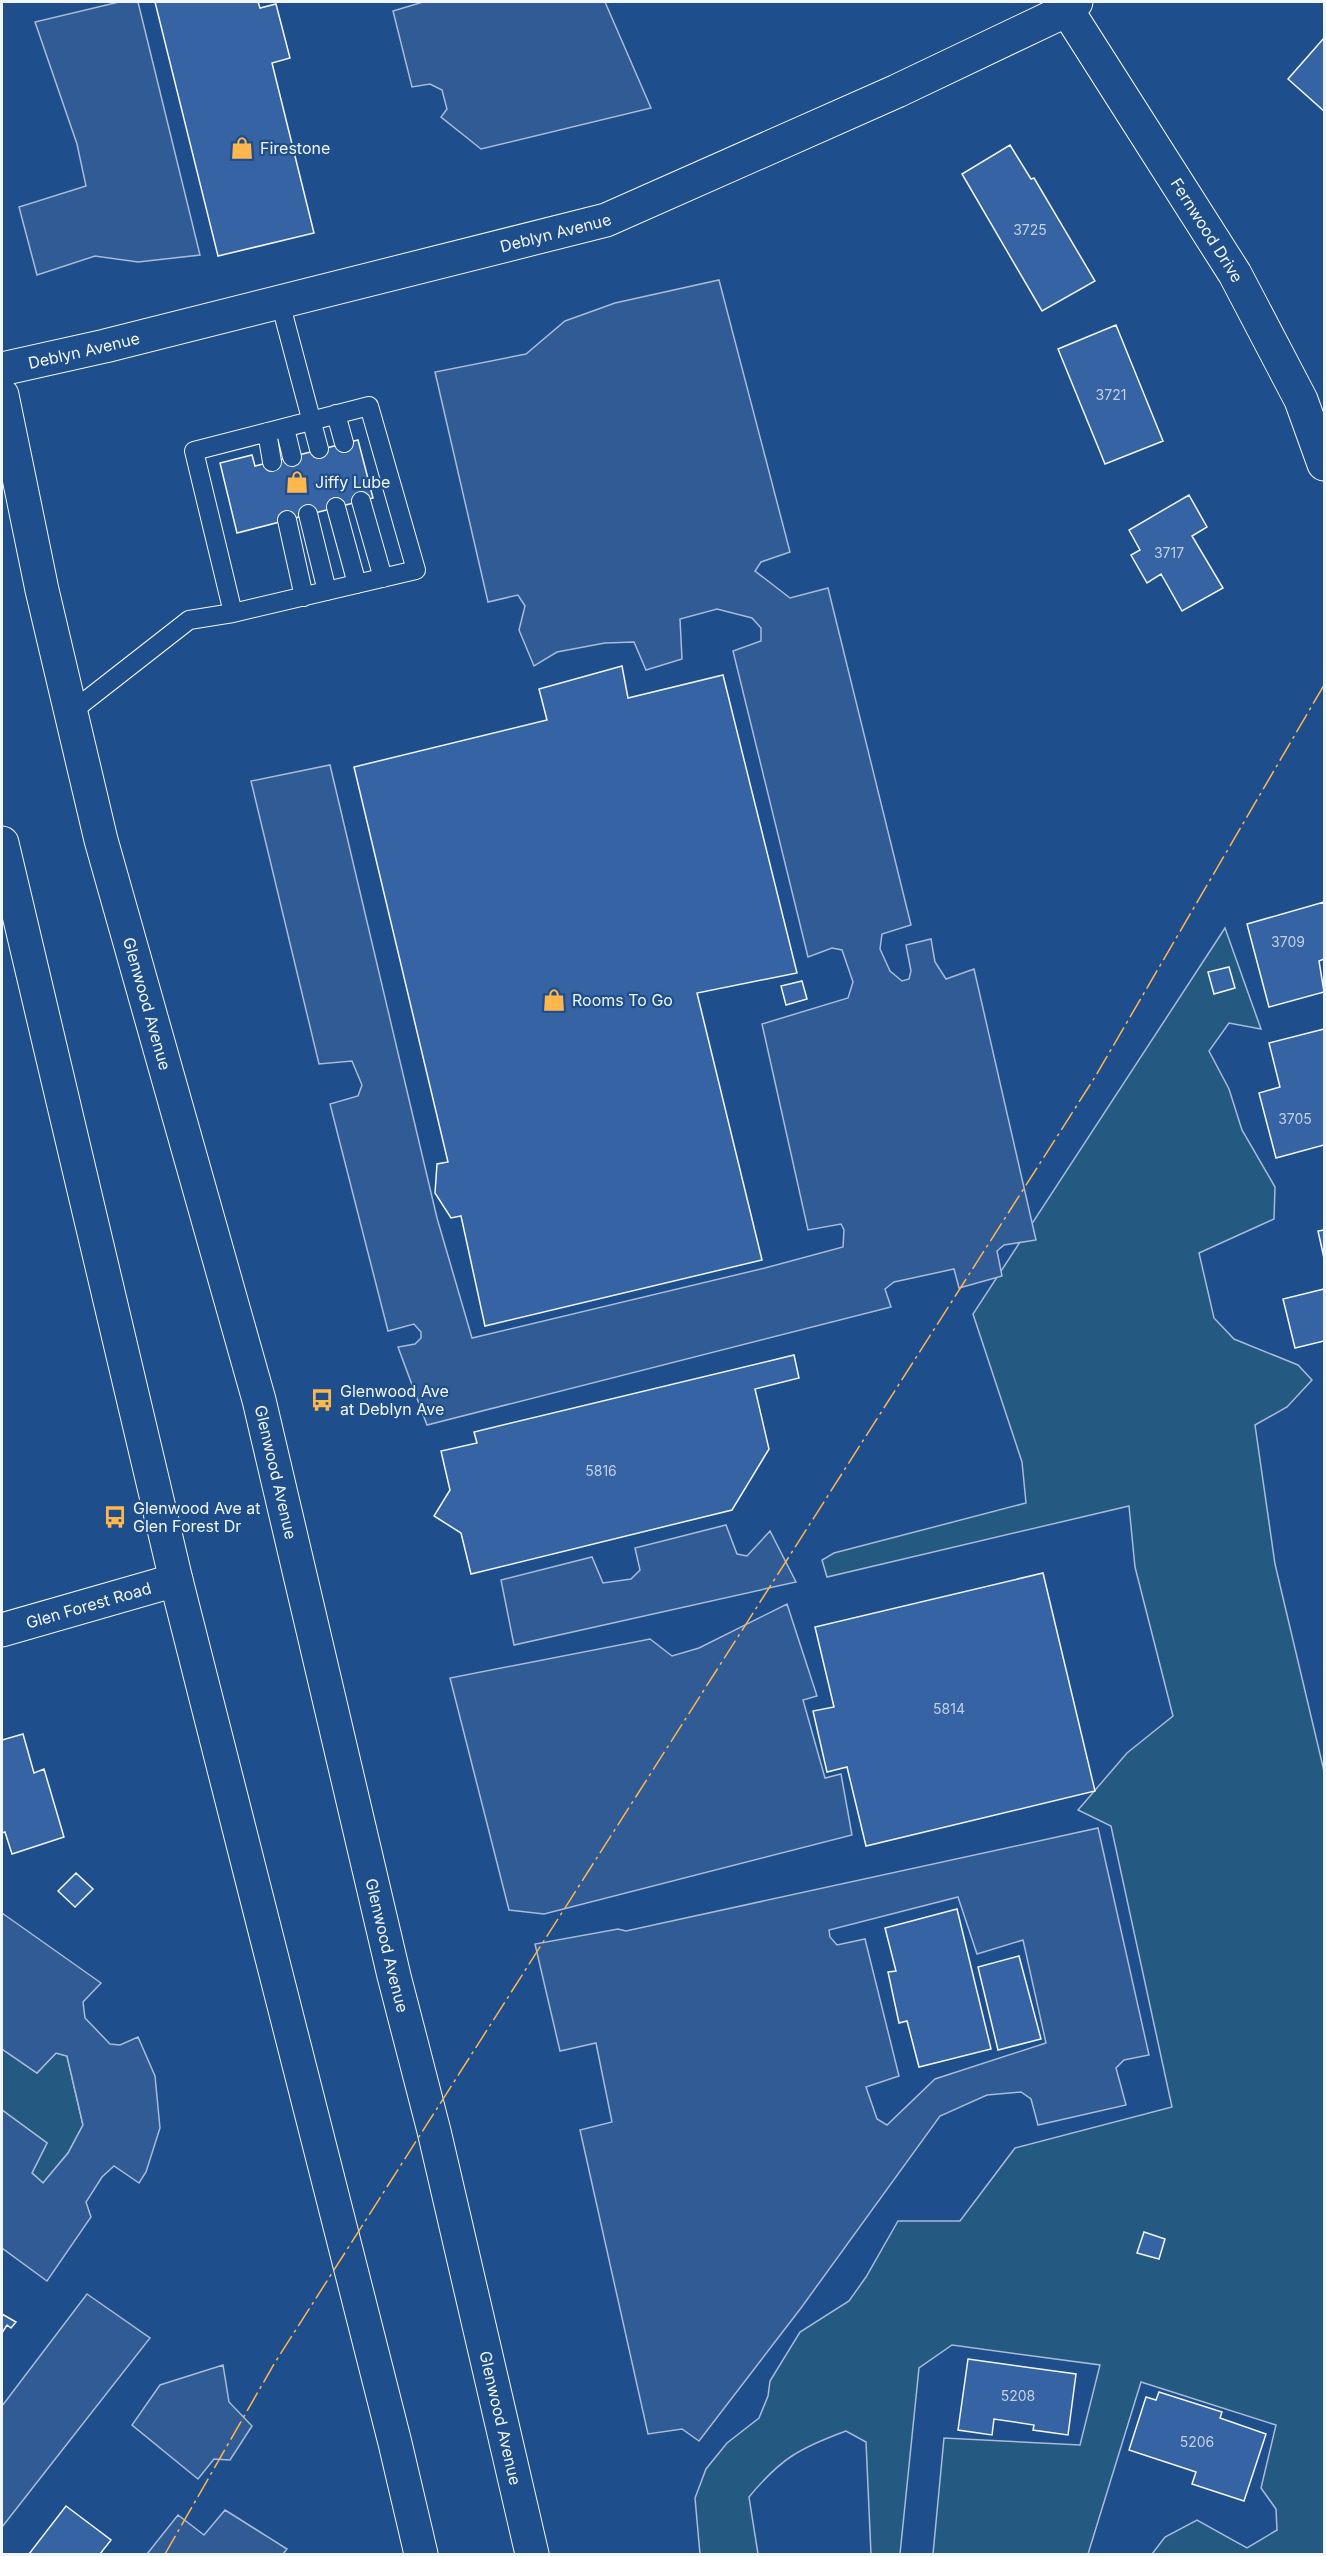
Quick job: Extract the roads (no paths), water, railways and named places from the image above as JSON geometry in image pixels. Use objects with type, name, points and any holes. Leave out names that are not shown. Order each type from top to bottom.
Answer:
[{"type":"main road","name":"Deblyn Avenue","points":[[2,369],[280,303],[606,220],[897,91],[1072,6]]},
{"type":"main road","name":"Fernwood Drive","points":[[1072,6],[1235,274],[1300,400],[1324,464]]},
{"type":"main road","name":"Glenwood Avenue","points":[[2,395],[70,713],[101,840],[259,1400],[394,1976],[434,2131],[532,2554]]},
{"type":"main road","points":[[2,843],[176,1580],[384,2397],[421,2554]]},
{"type":"main road","name":"Glen Forest Road","points":[[2,1630],[176,1580]]},
{"type":"lane","points":[[280,303],[319,449]]},
{"type":"lane","points":[[70,713],[189,620],[234,613],[416,570],[369,406],[194,451],[234,613]]},
{"type":"lane","points":[[336,414],[344,443]]},
{"type":"lane","points":[[276,430],[292,457]]},
{"type":"lane","points":[[272,462],[276,430]]},
{"type":"lane","points":[[361,501],[383,578]]},
{"type":"lane","points":[[336,507],[357,584]]},
{"type":"lane","points":[[308,514],[327,591]]},
{"type":"lane","points":[[287,520],[304,597]]},
{"type":"place","name":"Firestone","points":[[242,148]]},
{"type":"place","name":"Jiffy Lube","points":[[297,482]]},
{"type":"place","name":"Rooms To Go","points":[[554,1000]]},
{"type":"place","name":"Glenwood Ave at Deblyn Ave","points":[[322,1400]]},
{"type":"place","name":"Glenwood Ave at Glen Forest Dr","points":[[115,1517]]}]
